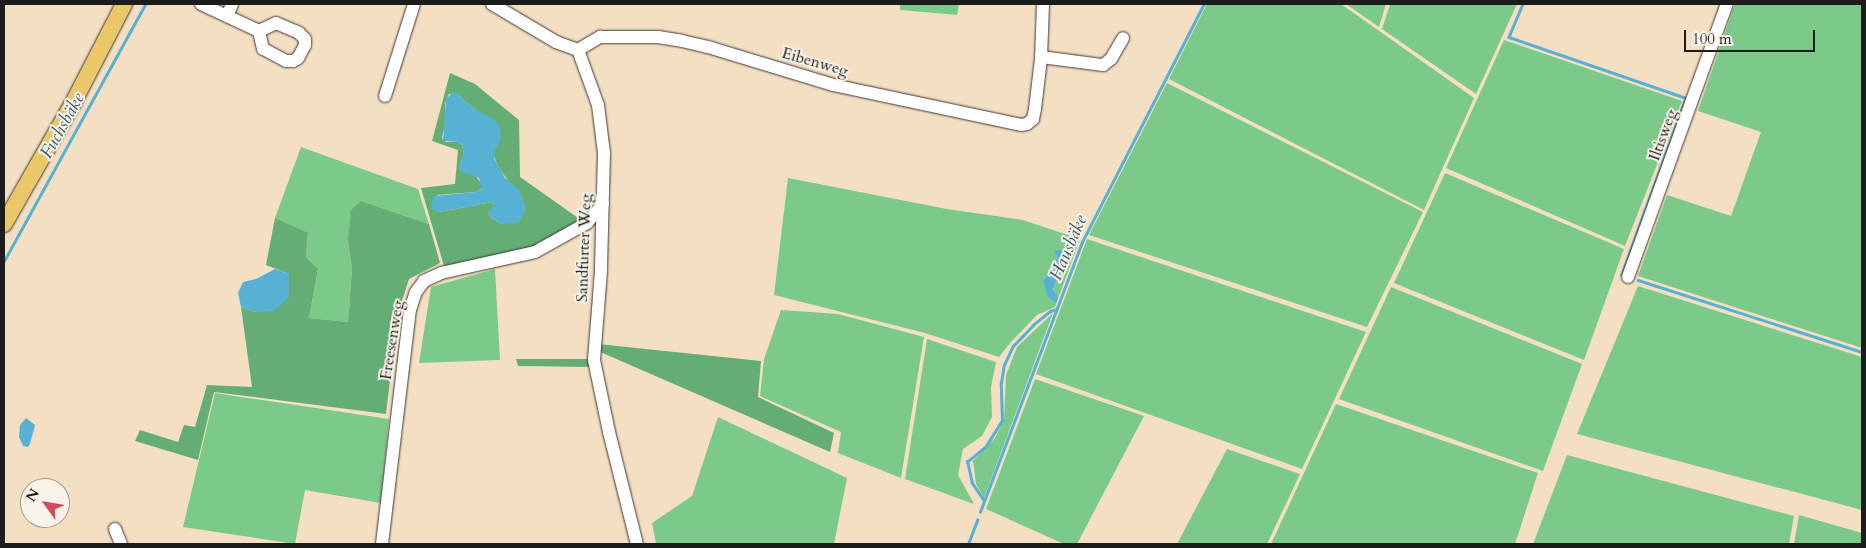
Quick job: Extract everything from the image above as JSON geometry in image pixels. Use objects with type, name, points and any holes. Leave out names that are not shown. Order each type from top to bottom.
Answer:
[{"type":"main road","points":[[4,224],[72,103],[124,4]]},
{"type":"street","points":[[201,4],[229,10],[259,31]]},
{"type":"street","points":[[385,96],[414,4]]},
{"type":"street","points":[[492,4],[556,42],[578,50]]},
{"type":"street","points":[[1043,4],[1041,57],[1103,65],[1111,59],[1123,38]]},
{"type":"street","name":"Iltisweg","points":[[1628,277],[1727,4]]},
{"type":"street","name":"Eibenweg","points":[[578,50],[600,37],[658,37],[708,47],[833,85],[1021,125],[1033,120],[1041,57]]},
{"type":"street","name":"Sandfurter Weg","points":[[578,50],[598,105],[604,153],[594,360],[609,432],[637,544]]},
{"type":"street","name":"Freesenweg","points":[[382,544],[410,310],[416,292],[424,281],[441,273],[535,252],[587,223],[603,204]]},
{"type":"street","points":[[115,529],[121,544]]},
{"type":"green space","points":[[900,4],[959,4],[957,15],[900,10]]},
{"type":"green space","points":[[1207,4],[1341,4],[1474,98],[1424,210],[1169,79]]},
{"type":"green space","points":[[1346,4],[1386,4],[1379,27]]},
{"type":"green space","points":[[1390,4],[1517,4],[1476,94],[1382,29]]},
{"type":"green space","points":[[1735,4],[1862,4],[1862,348],[1638,276],[1667,195],[1731,216],[1761,132],[1698,111]]},
{"type":"green space","points":[[1504,40],[1682,101],[1625,246],[1446,168]]},
{"type":"green space","points":[[450,73],[475,84],[519,120],[520,177],[581,220],[536,246],[444,266],[421,188],[455,184],[458,150],[432,141]],"holes":[[[449,94],[459,95],[474,109],[496,122],[493,154],[499,168],[509,182],[502,224],[490,217],[494,204],[492,202],[439,212],[437,195],[476,192],[482,188],[482,184],[475,175],[459,167],[464,154],[462,145],[458,142],[446,142],[442,138],[445,125],[445,104]]]},
{"type":"green space","points":[[1167,83],[1423,212],[1367,327],[1089,235]]},
{"type":"green space","points":[[301,147],[418,189],[429,224],[361,201],[348,241],[352,269],[348,322],[309,318],[318,269],[306,257],[308,234],[275,218]]},
{"type":"green space","points":[[1445,173],[1624,249],[1584,360],[1394,283]]},
{"type":"green space","points":[[788,178],[947,209],[1023,220],[1080,239],[1055,307],[1037,315],[999,357],[925,333],[774,295]],"holes":[[[1053,251],[1070,253],[1065,256],[1055,284],[1053,291],[1058,298],[1055,300],[1048,292],[1043,281],[1056,260],[1057,256]]]},
{"type":"green space","points":[[361,201],[429,224],[440,263],[409,279],[398,313],[386,414],[214,392],[198,460],[135,441],[140,430],[178,442],[184,425],[195,427],[207,385],[252,387],[241,307],[256,312],[289,274],[266,265],[275,218],[308,233],[306,257],[318,269],[309,318],[348,322],[352,269],[348,241],[351,210]]},
{"type":"green space","points":[[1087,239],[1366,332],[1302,469],[1036,374]]},
{"type":"green space","points":[[495,269],[500,360],[419,363],[431,287]]},
{"type":"green space","points":[[1638,286],[1862,357],[1862,510],[1577,434]]},
{"type":"green space","points":[[1391,287],[1582,364],[1543,471],[1339,399]]},
{"type":"green space","points":[[781,310],[838,314],[924,337],[901,478],[838,453],[841,432],[760,396],[764,359]]},
{"type":"green space","points":[[1053,313],[984,498],[976,484],[973,461],[995,438],[1004,420],[1006,375],[1017,347]]},
{"type":"green space","points":[[927,339],[996,362],[991,387],[992,417],[982,436],[963,449],[958,475],[974,504],[905,479]]},
{"type":"green space","points":[[598,344],[761,361],[758,397],[834,433],[830,452],[598,351]]},
{"type":"green space","points":[[516,359],[589,359],[589,367],[518,366]]},
{"type":"green space","points":[[1035,379],[1144,416],[1077,544],[1064,544],[986,509]]},
{"type":"green space","points":[[215,393],[389,419],[381,503],[305,490],[295,544],[183,527]]},
{"type":"green space","points":[[1336,404],[1538,473],[1515,544],[1271,544]]},
{"type":"green space","points":[[718,417],[847,478],[834,544],[656,544],[652,523],[692,496]]},
{"type":"green space","points":[[1227,449],[1300,474],[1267,544],[1177,544]]},
{"type":"green space","points":[[1567,455],[1794,516],[1789,544],[1533,544]]},
{"type":"green space","points":[[1799,515],[1862,533],[1862,544],[1794,544]]},
{"type":"water","points":[[453,92],[474,109],[492,118],[500,127],[501,139],[495,150],[494,158],[505,178],[520,191],[525,205],[525,212],[517,223],[502,224],[490,217],[488,213],[494,204],[492,202],[439,212],[433,210],[431,204],[434,196],[476,192],[482,188],[479,178],[460,171],[459,167],[464,154],[462,145],[458,142],[443,141],[446,99]]},
{"type":"water","points":[[1072,250],[1065,256],[1053,290],[1058,298],[1056,303],[1048,297],[1043,281],[1056,260],[1057,256],[1053,251]]},
{"type":"water","points":[[275,269],[289,274],[289,297],[274,311],[256,312],[241,307],[238,293],[243,282],[256,279]]},
{"type":"water","points":[[26,418],[35,425],[28,447],[23,446],[19,437],[20,425]]},
{"type":"waterway","name":"Fuchsbäke","points":[[4,261],[145,4]]},
{"type":"waterway","name":"Hausbäke","points":[[980,512],[1082,242],[1204,4]]},
{"type":"waterway","points":[[1523,4],[1509,37],[1686,98],[1622,275]]},
{"type":"waterway","points":[[1638,280],[1862,352]]},
{"type":"waterway","points":[[984,501],[972,483],[967,462],[986,446],[1002,420],[1001,383],[1004,365],[1013,346],[1033,325],[1050,311],[1057,309]]},
{"type":"waterway","name":"Hausbäke","points":[[968,544],[977,520]]}]
